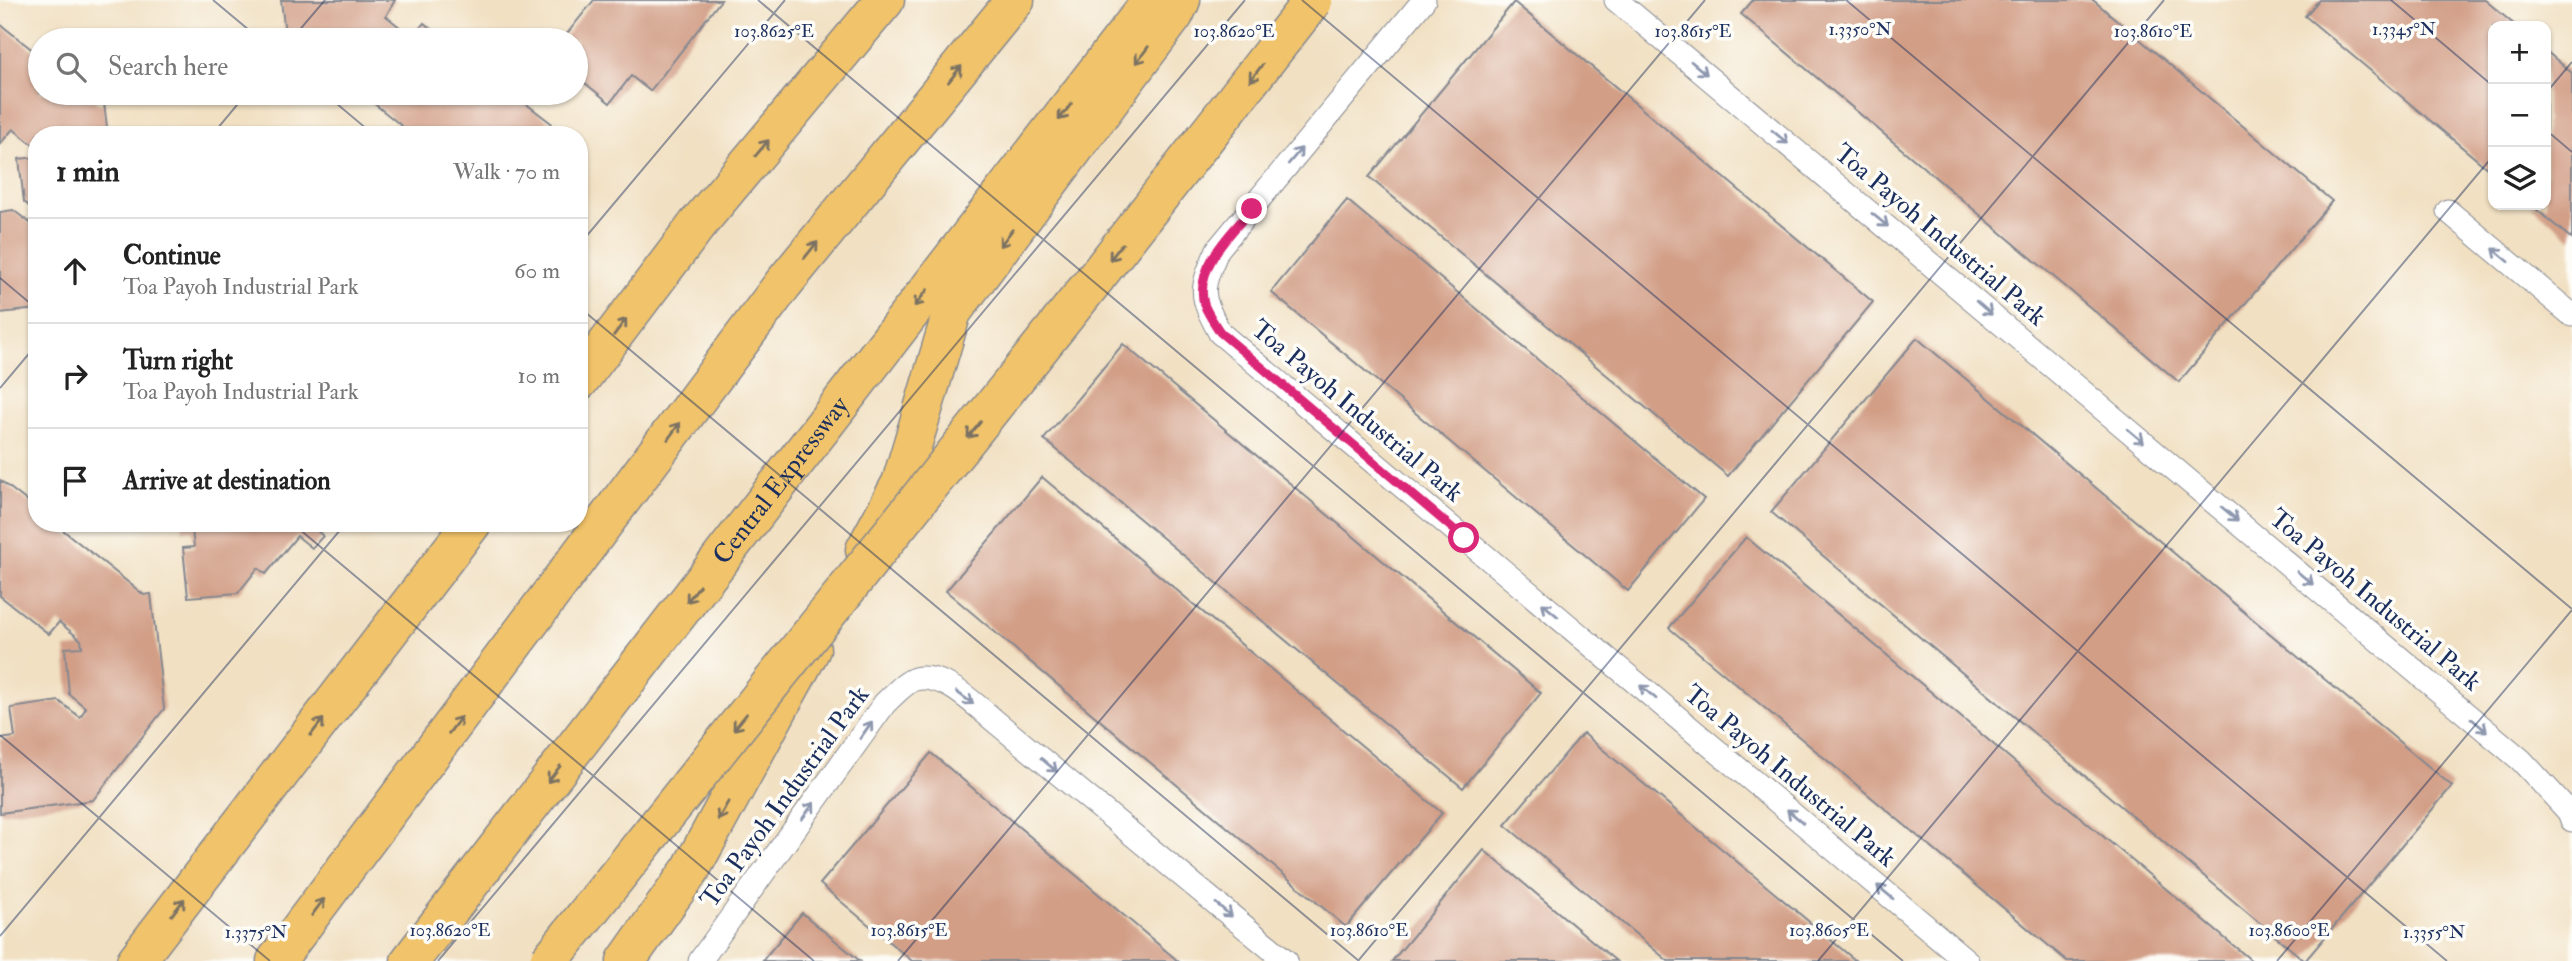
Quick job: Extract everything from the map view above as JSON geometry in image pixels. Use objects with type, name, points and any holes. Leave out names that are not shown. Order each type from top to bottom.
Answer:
[{"type":"highway","points":[[588,369],[697,225],[886,0]]},
{"type":"highway","points":[[276,961],[783,284],[1015,0]]},
{"type":"highway","name":"Central Expressway","points":[[410,961],[1152,0]]},
{"type":"highway","points":[[626,961],[691,869],[901,482],[952,312],[1174,15],[1181,0]]},
{"type":"highway","points":[[549,961],[1091,284],[1313,0]]},
{"type":"highway","points":[[136,961],[465,532]]},
{"type":"lane","name":"Toa Payoh Industrial Park","points":[[1424,0],[1218,249],[1204,280],[1204,303],[1209,313],[1220,332],[1230,341],[1967,961]]},
{"type":"lane","name":"Toa Payoh Industrial Park","points":[[1616,0],[2521,760],[2569,812],[2572,820]]},
{"type":"lane","points":[[2448,211],[2572,315]]},
{"type":"lane","name":"Toa Payoh Industrial Park","points":[[700,961],[885,703],[913,679],[931,678],[968,700],[1286,961]]},
{"type":"building","points":[[281,0],[395,0],[386,16],[401,28],[284,28]]},
{"type":"building","points":[[594,0],[721,0],[650,91],[631,76],[610,103],[588,86],[588,28],[572,28]]},
{"type":"building","points":[[1753,0],[2093,0],[2332,201],[2179,382],[1741,14]]},
{"type":"building","points":[[2319,0],[2485,0],[2510,21],[2488,21],[2488,169],[2305,16]]},
{"type":"building","points":[[1514,2],[1873,302],[1728,476],[1369,177]]},
{"type":"building","points":[[0,24],[28,46],[28,105],[104,105],[107,126],[28,126],[28,141],[13,129],[0,144]]},
{"type":"building","points":[[2551,55],[2572,73],[2572,239],[2537,210],[2551,210]]},
{"type":"building","points":[[376,105],[528,105],[551,123],[549,126],[402,126]]},
{"type":"building","points":[[28,158],[28,205],[24,202],[19,159]]},
{"type":"building","points":[[1347,200],[1704,499],[1628,591],[1271,292]]},
{"type":"building","points":[[13,210],[28,221],[28,310],[0,313],[0,212]]},
{"type":"building","points":[[1917,338],[2452,786],[2305,961],[1771,512]]},
{"type":"building","points":[[1123,344],[1541,693],[1463,788],[1044,439]]},
{"type":"building","points":[[1042,477],[1442,813],[1346,927],[946,591]]},
{"type":"building","points":[[0,480],[28,502],[28,532],[65,532],[144,595],[151,594],[164,709],[93,800],[0,813],[0,739],[15,737],[11,708],[59,701],[80,717],[86,708],[69,694],[65,648],[82,647],[81,640],[59,622],[49,634],[0,596]]},
{"type":"building","points":[[192,532],[318,532],[323,536],[312,548],[297,536],[266,574],[258,568],[238,593],[188,597],[183,548],[194,547]]},
{"type":"building","points":[[1746,537],[2252,961],[2067,961],[1669,628]]},
{"type":"building","points":[[1583,733],[1856,961],[1668,961],[1505,825]]},
{"type":"building","points":[[931,753],[1178,961],[912,961],[820,884]]},
{"type":"building","points":[[1484,850],[1616,961],[1392,961]]},
{"type":"building","points":[[802,913],[860,961],[762,961]]},
{"type":"route","points":[[1252,209],[1218,249],[1204,280],[1204,303],[1220,332],[1464,538]]}]
